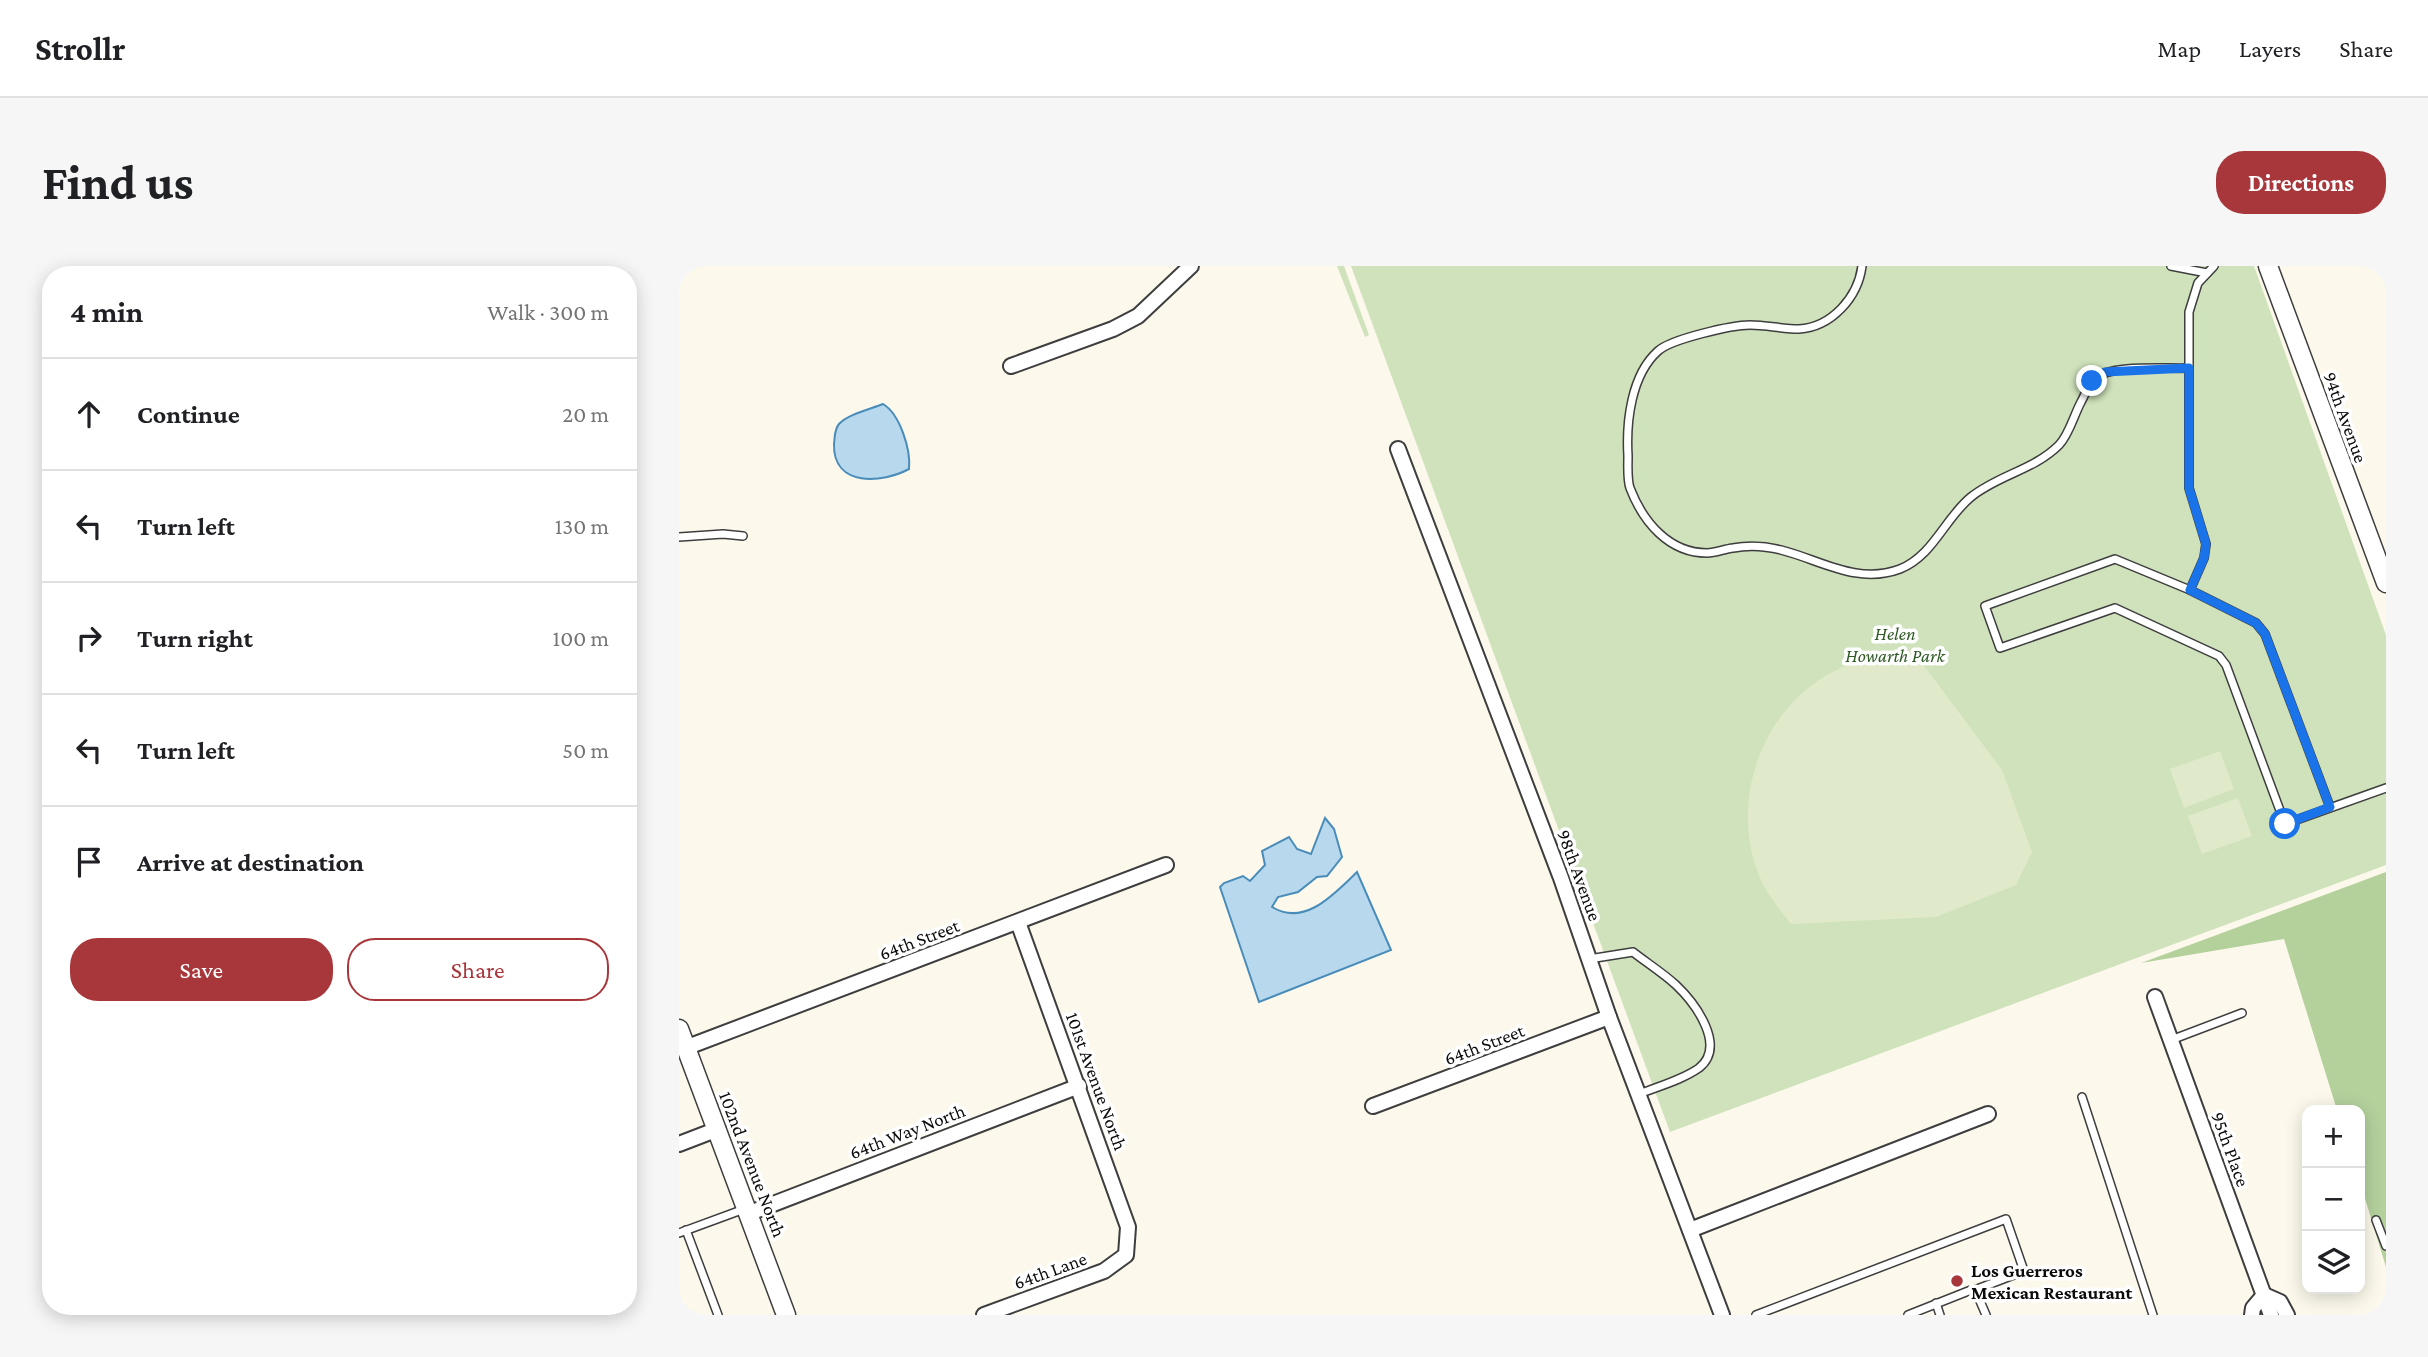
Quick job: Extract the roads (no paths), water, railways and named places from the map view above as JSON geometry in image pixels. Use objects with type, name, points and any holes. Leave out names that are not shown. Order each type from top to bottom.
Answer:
[{"type":"street","points":[[1011,366],[1112,329],[1138,316],[1191,266]]},
{"type":"street","name":"94th Avenue","points":[[2267,266],[2386,583]]},
{"type":"street","name":"98th Avenue","points":[[1398,449],[1561,878],[1609,1017],[1722,1315]]},
{"type":"street","name":"64th Street","points":[[685,1048],[1166,865]]},
{"type":"street","name":"101st Avenue North","points":[[1019,922],[1128,1227],[1126,1255]]},
{"type":"street","name":"95th Place","points":[[2155,997],[2271,1315]]},
{"type":"street","name":"64th Street","points":[[1373,1106],[1609,1017]]},
{"type":"street","name":"102nd Avenue North","points":[[679,1029],[749,1210],[786,1315]]},
{"type":"street","name":"64th Way North","points":[[749,1210],[1079,1086]]},
{"type":"street","points":[[1690,1230],[1988,1114]]},
{"type":"street","points":[[679,1144],[718,1129]]},
{"type":"street","name":"64th Lane","points":[[984,1315],[1104,1271],[1126,1255]]},
{"type":"street","points":[[2252,1315],[2253,1308],[2264,1295],[2280,1302],[2287,1315]]},
{"type":"lane","points":[[1862,266],[1856,290],[1841,309],[1825,321],[1800,329],[1750,325],[1715,329],[1659,349],[1641,374],[1631,404],[1627,443],[1629,486],[1648,521],[1669,543],[1688,552],[1710,554],[1732,548],[1758,546],[1781,550],[1842,572],[1866,574],[1899,569],[1921,556],[1971,497],[2030,467],[2060,444],[2092,381],[2105,372],[2189,368]]},
{"type":"lane","points":[[2171,266],[2207,272]]},
{"type":"lane","points":[[2190,590],[2204,558],[2206,544],[2189,488],[2189,312],[2198,283],[2214,266]]},
{"type":"lane","points":[[679,537],[723,534],[743,536]]},
{"type":"lane","points":[[2330,807],[2265,634],[2256,623],[2190,590],[2115,559],[1985,606],[2000,648],[2115,608],[2219,656],[2226,666],[2285,824],[2386,788]]},
{"type":"lane","points":[[1589,959],[1633,952],[1678,986],[1706,1026],[1712,1042],[1708,1056],[1700,1067],[1676,1080],[1639,1094]]},
{"type":"lane","points":[[2171,1040],[2242,1013]]},
{"type":"lane","points":[[2083,1097],[2153,1315]]},
{"type":"lane","points":[[718,1315],[683,1232],[749,1210]]},
{"type":"lane","points":[[1756,1315],[2006,1219],[2024,1271],[1908,1315]]},
{"type":"lane","points":[[2376,1220],[2386,1246]]},
{"type":"lane","points":[[1972,1291],[1977,1294],[1986,1315]]},
{"type":"lane","points":[[1936,1303],[1940,1315]]},
{"type":"water","points":[[883,404],[895,416],[903,433],[909,469],[874,479],[850,475],[836,458],[836,429],[848,417]]},
{"type":"water","points":[[1325,818],[1334,829],[1342,857],[1327,876],[1317,877],[1298,892],[1278,897],[1272,907],[1284,912],[1307,911],[1329,898],[1357,872],[1391,950],[1259,1002],[1220,887],[1243,876],[1250,881],[1265,865],[1262,851],[1289,837],[1297,849],[1311,854]]},
{"type":"place","name":"Los Guerreros Mexican Restaurant","points":[[1957,1281]]},
{"type":"park label","name":"Helen Howarth Park","points":[[1895,644]]}]
